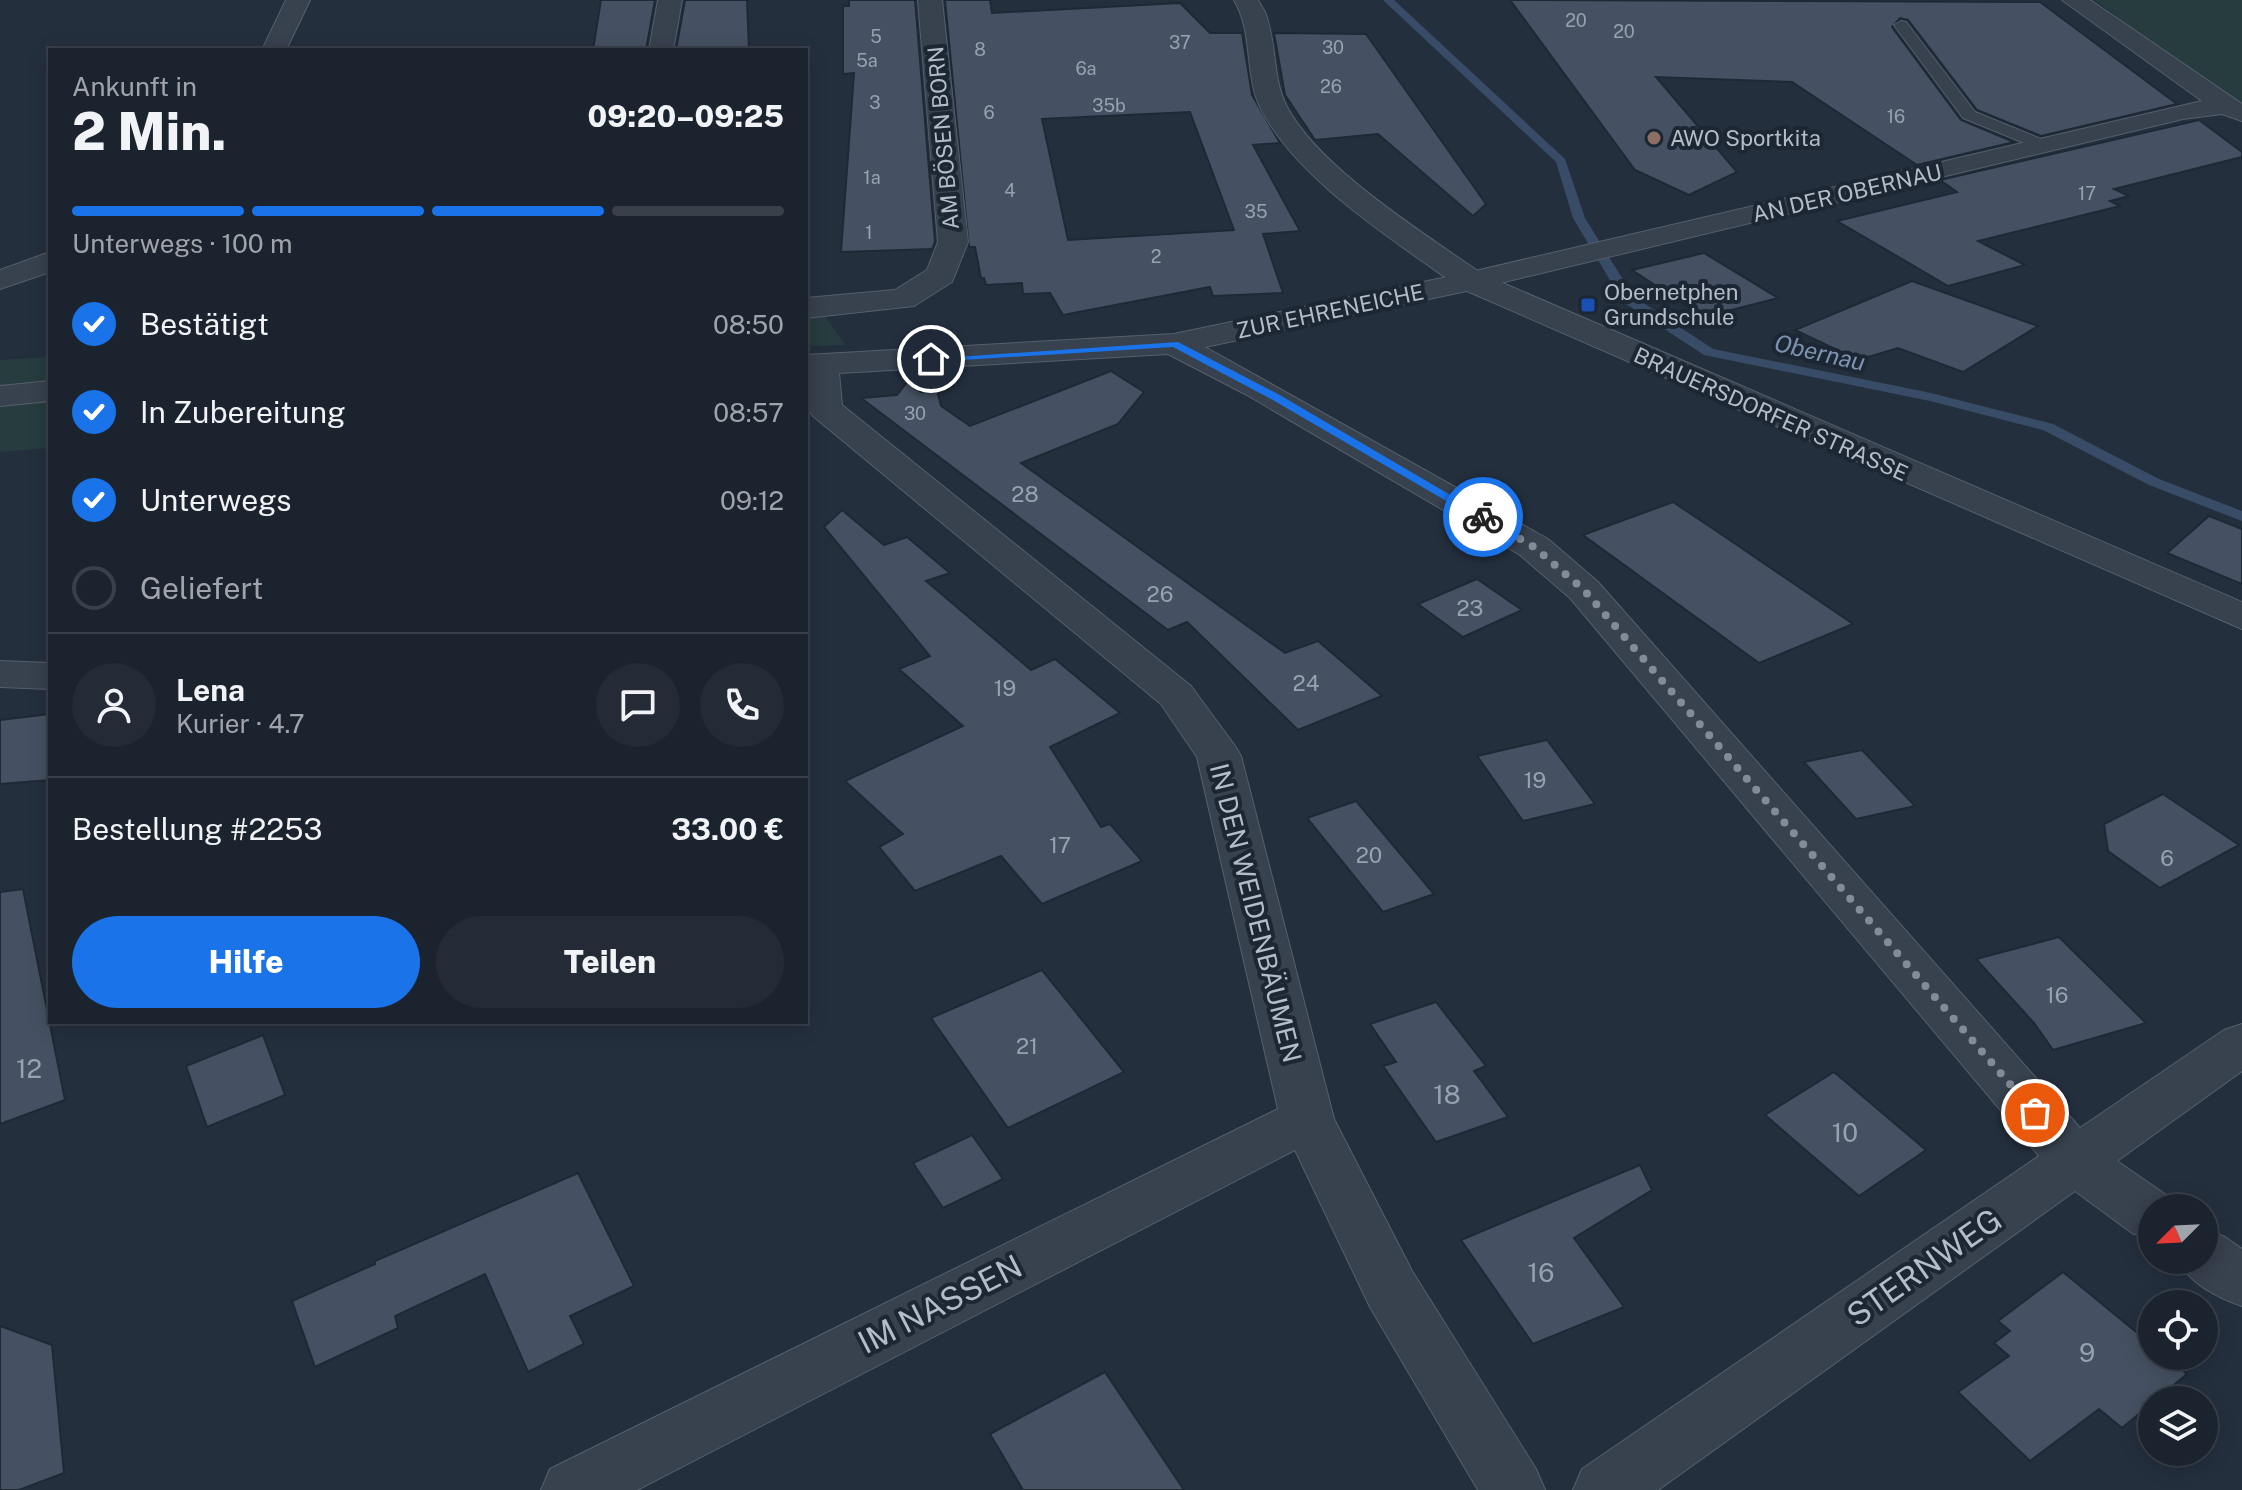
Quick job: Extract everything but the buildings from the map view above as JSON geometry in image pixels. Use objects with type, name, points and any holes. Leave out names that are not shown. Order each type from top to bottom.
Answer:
[{"type":"street","points":[[275,48],[298,0]]},
{"type":"street","points":[[661,48],[670,0]]},
{"type":"street","name":"AM BÖSEN BORN","points":[[808,308],[903,299],[941,275],[953,242],[930,0]]},
{"type":"street","name":"BRAUERSDORFER STRASSE","points":[[1246,0],[1260,31],[1265,85],[1286,127],[1382,216],[1471,281],[2242,617]]},
{"type":"street","name":"AN DER OBERNAU","points":[[2074,0],[2138,48],[2197,83],[2233,111]]},
{"type":"street","name":"AN DER OBERNAU","points":[[1471,281],[2183,111],[2233,111]]},
{"type":"street","points":[[1,280],[48,262]]},
{"type":"street","points":[[1,280],[48,276]]},
{"type":"street","name":"ZUR EHRENEICHE","points":[[814,364],[1174,344],[1471,281]]},
{"type":"street","points":[[1174,344],[1270,394],[1534,547],[1584,590],[2076,1161],[2138,1206]]},
{"type":"street","name":"IN DEN WEIDENBÄUMEN","points":[[814,364],[825,409],[1176,695],[1219,756],[1307,1119],[1391,1289],[1513,1490]]},
{"type":"street","points":[[0,396],[48,391]]},
{"type":"street","points":[[0,674],[48,676]]},
{"type":"street","name":"STERNWEG","points":[[1605,1490],[2242,1044]]},
{"type":"street","name":"IM NASSEN","points":[[573,1490],[1307,1119]]},
{"type":"street","points":[[2218,1264],[2242,1281]]},
{"type":"lane","points":[[1901,25],[1969,115],[2045,146]]},
{"type":"green space","points":[[2095,0],[2242,0],[2242,111],[2240,110]]},
{"type":"green space","points":[[808,292],[845,345],[808,346]]},
{"type":"green space","points":[[48,357],[48,448],[0,452],[0,360]]},
{"type":"waterway","name":"Obernau","points":[[1388,0],[1561,161],[1579,218],[1628,299],[1709,352],[1931,397],[2048,427],[2154,482],[2242,516]]},
{"type":"way so far","points":[[1483,517],[1534,547],[1584,590],[2035,1113]]},
{"type":"place","name":"AWO Sportkita","points":[[1654,138]]},
{"type":"place","name":"Obernetphen Grundschule","points":[[1588,305]]},
{"type":"route","points":[[931,359],[1174,344],[1275,397],[1483,517]]}]
